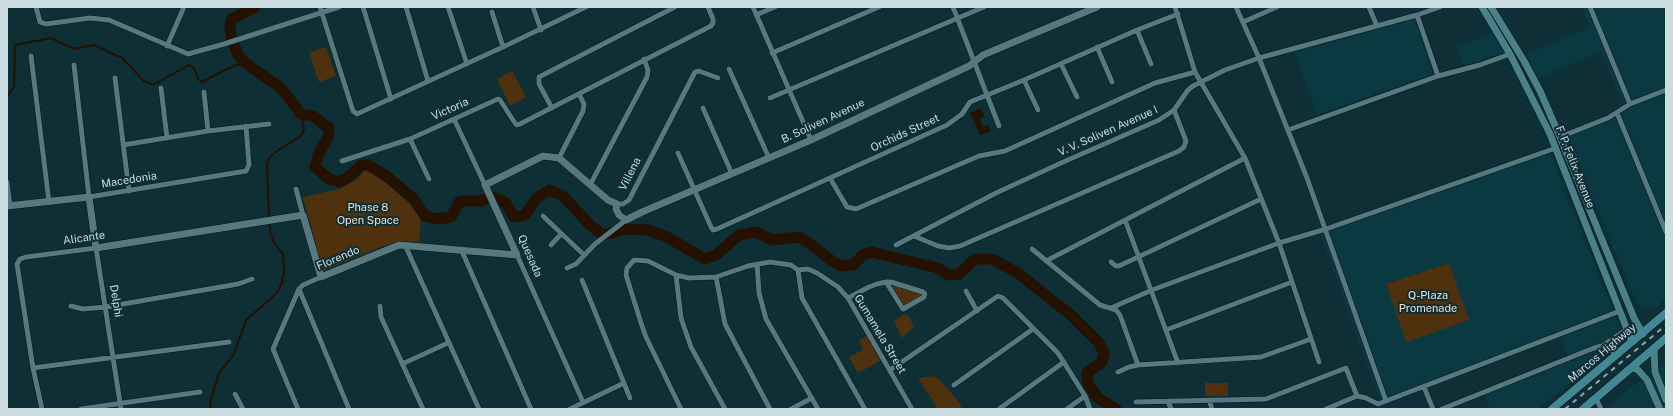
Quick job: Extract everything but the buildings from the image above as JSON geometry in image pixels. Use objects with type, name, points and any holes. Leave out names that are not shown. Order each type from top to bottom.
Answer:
[{"type":"main road","name":"F. P. Felix Avenue","points":[[1491,7],[1524,61],[1540,91],[1634,318],[1643,334]]},
{"type":"main road","name":"F. P. Felix Avenue","points":[[1482,8],[1510,54],[1532,96],[1556,148],[1632,342]]},
{"type":"main road","points":[[1532,96],[1540,91]]},
{"type":"main road","name":"Marcos Highway","points":[[1552,409],[1666,314]]},
{"type":"main road","points":[[1626,327],[1632,325],[1634,318]]},
{"type":"main road","points":[[1583,409],[1666,338]]},
{"type":"main road","points":[[1654,349],[1655,372],[1666,400]]},
{"type":"main road","points":[[1632,367],[1643,374],[1660,409]]},
{"type":"street","points":[[36,7],[40,22],[46,24],[90,18],[103,19],[116,22],[167,46],[188,54],[224,44],[321,10],[339,7]]},
{"type":"street","points":[[167,46],[184,7]]},
{"type":"street","points":[[363,7],[391,99]]},
{"type":"street","points":[[406,7],[428,81]]},
{"type":"street","points":[[448,7],[467,64]]},
{"type":"street","points":[[533,7],[541,30]]},
{"type":"street","points":[[321,10],[353,111],[355,113],[361,113],[541,30],[576,9],[586,7]]},
{"type":"street","points":[[552,108],[538,84],[539,77],[675,7]]},
{"type":"street","name":"Victoria","points":[[342,161],[410,139],[498,99],[517,125],[711,26],[713,19],[708,7]]},
{"type":"street","points":[[753,7],[811,140]]},
{"type":"street","points":[[756,15],[775,7]]},
{"type":"street","points":[[772,53],[879,7]]},
{"type":"street","points":[[953,7],[999,126]]},
{"type":"street","points":[[770,98],[984,7]]},
{"type":"street","name":"B. Soliven Avenue","points":[[566,268],[576,264],[611,230],[642,212],[811,140],[969,66],[983,55],[1098,7]]},
{"type":"street","points":[[1175,7],[1195,72],[1245,158],[1279,244],[1319,362]]},
{"type":"street","points":[[1236,7],[1259,58],[1326,229],[1386,401]]},
{"type":"street","points":[[1244,22],[1277,7]]},
{"type":"street","points":[[1370,7],[1377,26]]},
{"type":"street","name":"V. V. Soliven Avenue I","points":[[896,245],[996,193],[1159,120],[1174,110],[1188,90],[1225,70],[1259,58],[1418,15],[1440,7]]},
{"type":"street","points":[[1482,8],[1491,7]]},
{"type":"street","points":[[1590,7],[1630,104]]},
{"type":"street","points":[[492,12],[503,47]]},
{"type":"street","name":"Orchids Street","points":[[678,153],[714,230],[947,124],[962,114],[970,102],[987,94],[1024,80],[1097,47],[1178,14]]},
{"type":"street","points":[[1418,15],[1438,76]]},
{"type":"street","points":[[1137,30],[1151,64]]},
{"type":"street","points":[[1097,47],[1112,82]]},
{"type":"street","points":[[1288,130],[1438,76],[1480,65],[1510,54]]},
{"type":"street","points":[[31,56],[49,202]]},
{"type":"street","points":[[590,185],[647,77],[648,70],[644,59]]},
{"type":"street","points":[[1061,64],[1077,97]]},
{"type":"street","points":[[74,65],[89,197]]},
{"type":"street","points":[[729,69],[769,158]]},
{"type":"street","name":"Villena","points":[[559,158],[608,200],[617,204],[623,204],[629,200],[695,72],[699,71],[718,78]]},
{"type":"street","points":[[830,178],[846,207],[856,209],[979,156],[1005,151],[1155,83],[1195,72]]},
{"type":"street","points":[[115,78],[129,191]]},
{"type":"street","points":[[1024,80],[1038,110]]},
{"type":"street","points":[[161,88],[168,138]]},
{"type":"street","points":[[1560,137],[1608,118],[1630,104],[1666,90]]},
{"type":"street","points":[[204,92],[208,131]]},
{"type":"street","points":[[486,188],[543,156],[559,158],[583,111],[584,104],[579,94]]},
{"type":"street","points":[[703,108],[732,174]]},
{"type":"street","points":[[914,236],[938,246],[949,248],[960,246],[1179,151],[1184,147],[1186,140],[1174,110]]},
{"type":"street","points":[[1617,113],[1666,232]]},
{"type":"street","name":"Quesada","points":[[454,119],[494,204],[582,402]]},
{"type":"street","points":[[124,145],[208,131],[269,124]]},
{"type":"street","name":"Macedonia","points":[[8,206],[89,197],[246,171],[249,165],[246,126]]},
{"type":"street","points":[[410,139],[429,179]]},
{"type":"street","points":[[1111,308],[1152,290],[1279,244],[1326,229],[1556,148]]},
{"type":"street","points":[[1046,261],[1245,158]]},
{"type":"street","points":[[7,182],[8,206]]},
{"type":"street","points":[[296,189],[321,277]]},
{"type":"street","name":"Delphi","points":[[89,197],[121,409]]},
{"type":"street","points":[[1111,262],[1116,266],[1119,266],[1261,199]]},
{"type":"street","points":[[617,204],[616,209],[619,215],[626,220]]},
{"type":"street","name":"Alicante","points":[[42,409],[33,368],[17,264],[18,261],[26,257],[96,248],[260,220],[303,215]]},
{"type":"street","points":[[543,216],[584,255]]},
{"type":"street","points":[[1126,220],[1178,363]]},
{"type":"street","points":[[551,245],[561,234]]},
{"type":"street","points":[[406,245],[478,409]]},
{"type":"street","name":"Florendo","points":[[299,289],[303,285],[392,247],[406,245],[517,255]]},
{"type":"street","points":[[461,249],[531,409]]},
{"type":"street","points":[[1032,249],[1100,305],[1116,310],[1120,315],[1138,365]]},
{"type":"street","name":"Gumamela Street","points":[[681,409],[646,338],[626,275],[627,268],[634,260],[648,262],[676,275],[689,278],[716,277],[757,264],[770,262],[791,265],[798,270],[808,269],[817,273],[838,287],[848,298],[912,409]]},
{"type":"street","points":[[757,264],[759,293],[766,319],[818,409]]},
{"type":"street","points":[[798,270],[802,298],[865,409]]},
{"type":"street","points":[[676,275],[681,318],[691,347],[725,409]]},
{"type":"street","points":[[716,277],[725,324],[770,409]]},
{"type":"street","points":[[71,306],[83,309],[106,307],[238,284],[252,279]]},
{"type":"street","points":[[582,280],[630,398]]},
{"type":"street","points":[[848,298],[869,287],[886,282],[891,282],[923,292],[924,297],[903,309],[886,282]]},
{"type":"street","points":[[1166,330],[1292,282]]},
{"type":"street","points":[[298,409],[273,349],[299,289]]},
{"type":"street","points":[[299,289],[349,409]]},
{"type":"street","points":[[966,291],[977,311]]},
{"type":"street","points":[[890,370],[998,296],[1004,298],[1058,353],[1085,396],[1090,409]]},
{"type":"street","points":[[380,306],[381,317],[423,409]]},
{"type":"street","points":[[1326,409],[1357,396],[1366,398],[1378,404],[1620,311]]},
{"type":"street","points":[[1442,409],[1602,346],[1626,327]]},
{"type":"street","points":[[954,385],[1033,328]]},
{"type":"street","points":[[1118,372],[1122,369],[1138,365],[1261,357],[1311,339]]},
{"type":"street","points":[[33,368],[230,342]]},
{"type":"street","points":[[402,364],[448,343]]},
{"type":"street","points":[[1602,346],[1607,347],[1617,355]]},
{"type":"street","points":[[999,409],[1064,362]]},
{"type":"street","points":[[1136,402],[1266,399],[1346,368],[1357,396]]},
{"type":"street","points":[[570,409],[624,383]]},
{"type":"street","points":[[1424,387],[1433,409]]},
{"type":"street","points":[[82,409],[120,402],[200,392]]},
{"type":"street","points":[[235,394],[243,409]]},
{"type":"street","points":[[1067,409],[1085,396]]},
{"type":"street","points":[[791,409],[812,398]]},
{"type":"street","points":[[1596,398],[1601,409]]},
{"type":"street","points":[[1209,400],[1212,409]]},
{"type":"street","points":[[1168,401],[1171,409]]},
{"type":"shaded area","points":[[1582,7],[1666,7],[1666,298],[1655,308],[1642,307],[1637,304],[1565,131],[1606,115],[1620,107],[1619,104],[1623,103],[1601,52],[1538,79],[1527,53],[1590,27]]},
{"type":"shaded area","points":[[1415,19],[1433,74],[1317,115],[1294,52]]},
{"type":"shaded area","points":[[1494,31],[1505,52],[1464,66],[1456,48]]},
{"type":"shaded area","points":[[981,108],[984,116],[980,119],[983,127],[988,125],[991,131],[980,135],[970,113]]},
{"type":"shaded area","points":[[1549,151],[1624,338],[1538,409],[1490,409],[1484,394],[1569,360],[1560,337],[1382,406],[1320,233]]},
{"type":"shaded area","points":[[1666,362],[1666,409],[1607,409],[1625,392]]},
{"type":"green space","points":[[326,47],[336,76],[319,82],[309,53]]},
{"type":"green space","points":[[512,71],[526,97],[510,106],[497,79]]},
{"type":"green space","name":"Phase 8 Open Space","points":[[366,169],[389,185],[411,205],[421,220],[419,242],[401,241],[383,246],[323,271],[303,197],[339,189],[357,180]]},
{"type":"green space","name":"Q-Plaza Promenade","points":[[1449,263],[1469,320],[1406,342],[1386,284]]},
{"type":"green space","points":[[889,284],[922,292],[922,296],[903,307]]},
{"type":"green space","points":[[903,315],[908,315],[914,327],[902,338],[894,321]]},
{"type":"green space","points":[[870,334],[884,359],[858,373],[849,357],[863,350],[859,341]]},
{"type":"green space","points":[[934,376],[941,381],[962,406],[958,409],[938,409],[918,378]]},
{"type":"green space","points":[[1205,383],[1228,383],[1228,396],[1205,396]]},
{"type":"waterway","points":[[255,7],[232,19],[230,25],[231,37],[238,55],[244,62],[281,88],[301,114],[313,116],[329,128],[328,137],[318,155],[315,167],[329,179],[339,182],[347,178],[362,165],[368,165],[385,175],[413,198],[425,216],[437,219],[451,217],[460,201],[480,201],[493,197],[505,202],[513,216],[517,217],[525,215],[536,199],[549,190],[563,196],[590,225],[603,235],[626,229],[648,230],[665,236],[705,259],[716,255],[739,235],[756,232],[772,240],[799,237],[841,266],[853,265],[863,255],[871,252],[938,268],[949,275],[959,274],[975,259],[992,259],[1018,273],[1069,313],[1099,343],[1104,353],[1102,362],[1087,373],[1088,384],[1098,398],[1116,409]]},
{"type":"waterway","points":[[7,97],[14,87],[15,45],[51,38],[74,49],[94,45],[122,58],[144,81],[153,85],[189,65],[194,68],[198,79],[202,82],[244,62]]},
{"type":"waterway","points":[[269,218],[267,163],[271,156],[277,151],[301,136],[304,129],[301,114]]},
{"type":"waterway","points":[[211,409],[210,402],[219,373],[234,354],[246,320],[277,293],[282,282],[284,272],[283,254],[272,240],[274,239],[270,233],[270,222]]},
{"type":"railway","points":[[1565,409],[1666,325]]}]
